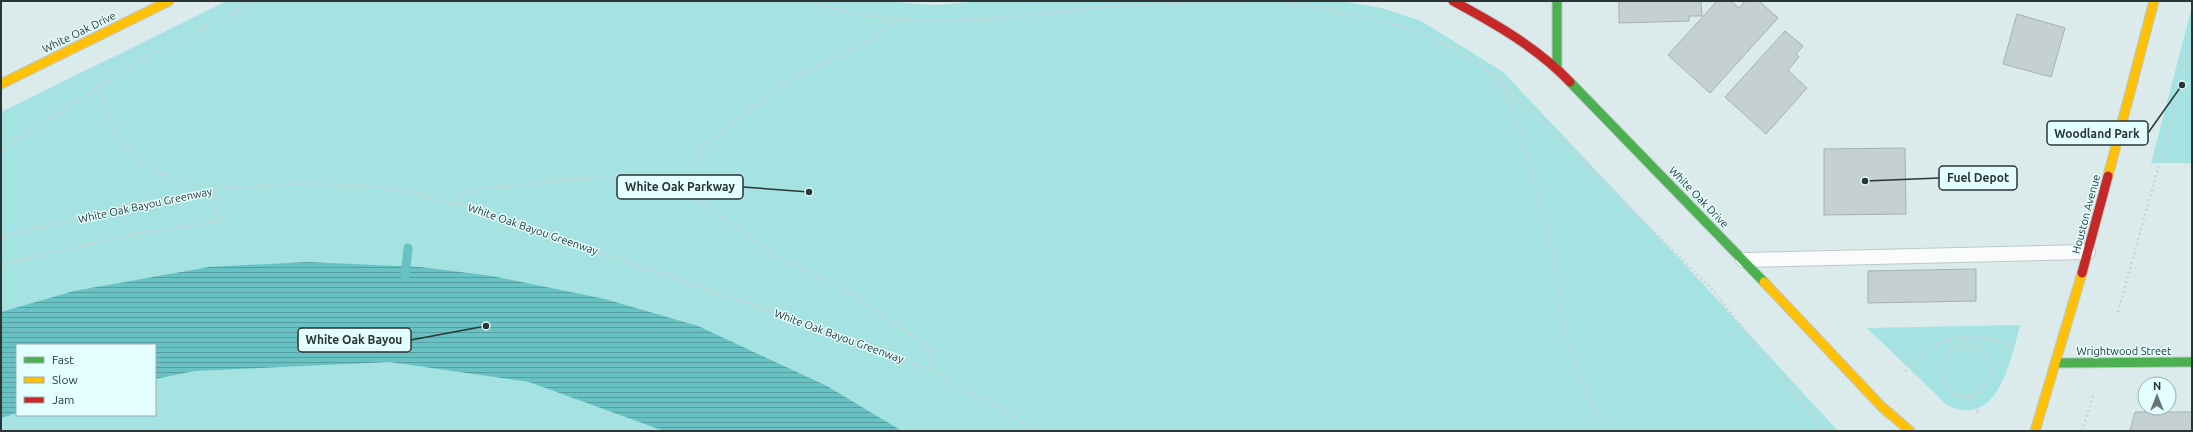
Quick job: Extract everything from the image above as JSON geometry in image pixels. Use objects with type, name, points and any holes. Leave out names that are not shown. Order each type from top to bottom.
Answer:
[{"type":"main road","name":"White Oak Drive","points":[[1,84],[169,1]]},
{"type":"main road","name":"White Oak Drive","points":[[1453,1],[1488,20],[1557,68],[1743,260],[1882,407],[1910,431]]},
{"type":"main road","points":[[1557,1],[1557,68]]},
{"type":"main road","name":"Houston Avenue","points":[[2035,431],[2057,363],[2088,252],[2154,1]]},
{"type":"main road","name":"Wrightwood Street","points":[[2057,363],[2192,362]]},
{"type":"lane","points":[[1743,260],[2088,252]]},
{"type":"path","points":[[1,150],[148,55],[256,1]]},
{"type":"path","points":[[810,1],[836,10],[900,19],[966,20],[1119,6],[1260,1]]},
{"type":"path","points":[[1284,1],[1328,9],[1417,30],[1454,49],[1494,74],[1711,288],[1825,431]]},
{"type":"path","points":[[678,187],[704,148],[746,112],[797,76],[861,46],[900,19]]},
{"type":"path","points":[[2118,312],[2192,46]]},
{"type":"path","points":[[1494,74],[1512,105],[1548,228],[1566,336],[1588,398],[1607,431]]},
{"type":"path","points":[[99,87],[117,139],[145,164],[197,192]]},
{"type":"path","points":[[457,204],[464,193],[480,189],[605,176],[647,178],[678,187],[720,215],[773,254],[838,285],[926,345],[933,357],[930,370]]},
{"type":"path","name":"White Oak Bayou Greenway","points":[[1,238],[140,204],[214,189],[306,183],[385,187],[457,204],[830,331],[930,370],[996,406],[1036,431]]},
{"type":"path","points":[[1,264],[134,234],[219,221],[214,189]]},
{"type":"path","points":[[1963,337],[1964,345]]},
{"type":"path","points":[[1905,371],[1926,351],[1949,340],[1963,337],[1994,339],[2017,349]]},
{"type":"path","points":[[1949,340],[1954,348]]},
{"type":"path","points":[[1964,345],[1980,350],[1990,363],[1990,380],[1985,388],[1973,396],[1963,397],[1955,394],[1943,384],[1940,367],[1945,356],[1954,348],[1964,345]]},
{"type":"path","points":[[2082,431],[2094,393]]},
{"type":"path","points":[[1973,396],[1978,413]]},
{"type":"shaded area","points":[[227,1],[881,1],[936,5],[982,1],[1340,1],[1382,8],[1421,21],[1503,72],[1692,272],[1838,431],[1,431],[1,112]]},
{"type":"shaded area","points":[[2192,7],[2192,163],[2151,163]]},
{"type":"shaded area","points":[[307,262],[421,267],[492,276],[605,299],[698,326],[827,386],[902,431],[664,431],[529,382],[390,362],[195,371],[156,379],[156,344],[16,344],[16,413],[1,418],[1,312],[74,291],[209,267]]},
{"type":"shaded area","points":[[2020,325],[2012,356],[1999,388],[1989,401],[1978,408],[1963,410],[1946,404],[1867,328]]},
{"type":"building","points":[[1619,1],[1701,1],[1702,16],[1689,16],[1689,21],[1619,23]]},
{"type":"building","points":[[1717,1],[1731,1],[1739,8],[1745,1],[1759,1],[1778,18],[1710,93],[1668,55]]},
{"type":"building","points":[[2017,14],[2065,28],[2051,77],[2003,64]]},
{"type":"building","points":[[1785,31],[1803,46],[1796,54],[1799,57],[1788,70],[1807,88],[1766,134],[1725,97]]},
{"type":"building","points":[[1905,148],[1906,214],[1824,215],[1824,149]]},
{"type":"building","points":[[1976,269],[1976,301],[1868,303],[1868,271]]},
{"type":"building","points":[[2135,412],[2137,412],[2137,416],[2177,416],[2177,412],[2192,412],[2192,431],[2130,431]]},
{"type":"waterway","points":[[405,277],[408,248]]},
{"type":"traffic: fast","points":[[1557,1],[1557,68]]},
{"type":"traffic: fast","points":[[1570,82],[1764,282]]},
{"type":"traffic: fast","points":[[2057,363],[2192,362]]},
{"type":"traffic: slow","points":[[1,84],[169,1]]},
{"type":"traffic: slow","points":[[2108,176],[2154,1]]},
{"type":"traffic: slow","points":[[2035,431],[2082,273]]},
{"type":"traffic: slow","points":[[1764,282],[1882,407],[1910,431]]},
{"type":"traffic: jam","points":[[1453,1],[1500,27],[1530,47],[1570,82]]},
{"type":"traffic: jam","points":[[2082,273],[2108,176]]},
{"type":"place","name":"Woodland Park","points":[[2182,85]]},
{"type":"place","name":"Fuel Depot","points":[[1865,181]]},
{"type":"place","name":"White Oak Parkway","points":[[809,192]]},
{"type":"place","name":"White Oak Bayou","points":[[486,326]]}]
